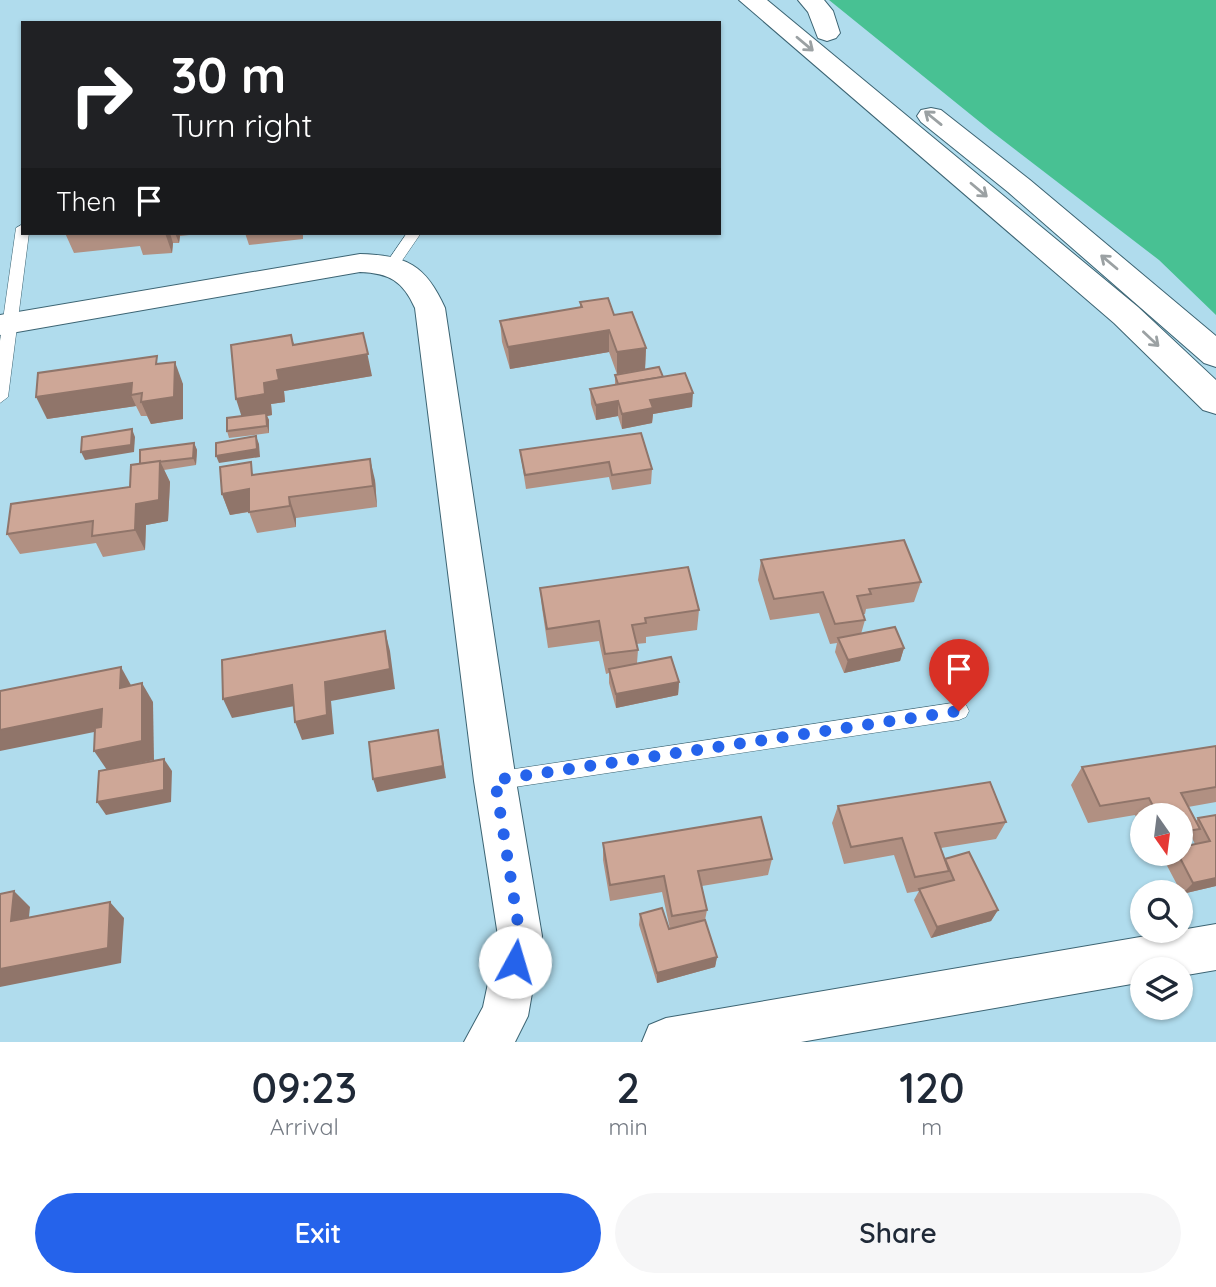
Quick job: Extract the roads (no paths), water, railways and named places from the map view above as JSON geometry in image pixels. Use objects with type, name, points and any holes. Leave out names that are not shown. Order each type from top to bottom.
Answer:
[{"type":"main road","points":[[752,0],[1126,315],[1216,401]]},
{"type":"main road","points":[[789,0],[1019,186],[1216,355]]},
{"type":"main road","points":[[811,0],[820,11],[827,33]]},
{"type":"street","points":[[6,324],[360,263],[392,265],[413,275],[430,308],[495,780],[520,936],[505,1016],[488,1042]]},
{"type":"street","points":[[666,1042],[1216,947]]},
{"type":"lane","points":[[0,397],[6,324],[22,235]]},
{"type":"lane","points":[[392,265],[413,235]]},
{"type":"lane","points":[[495,780],[959,711]]}]
